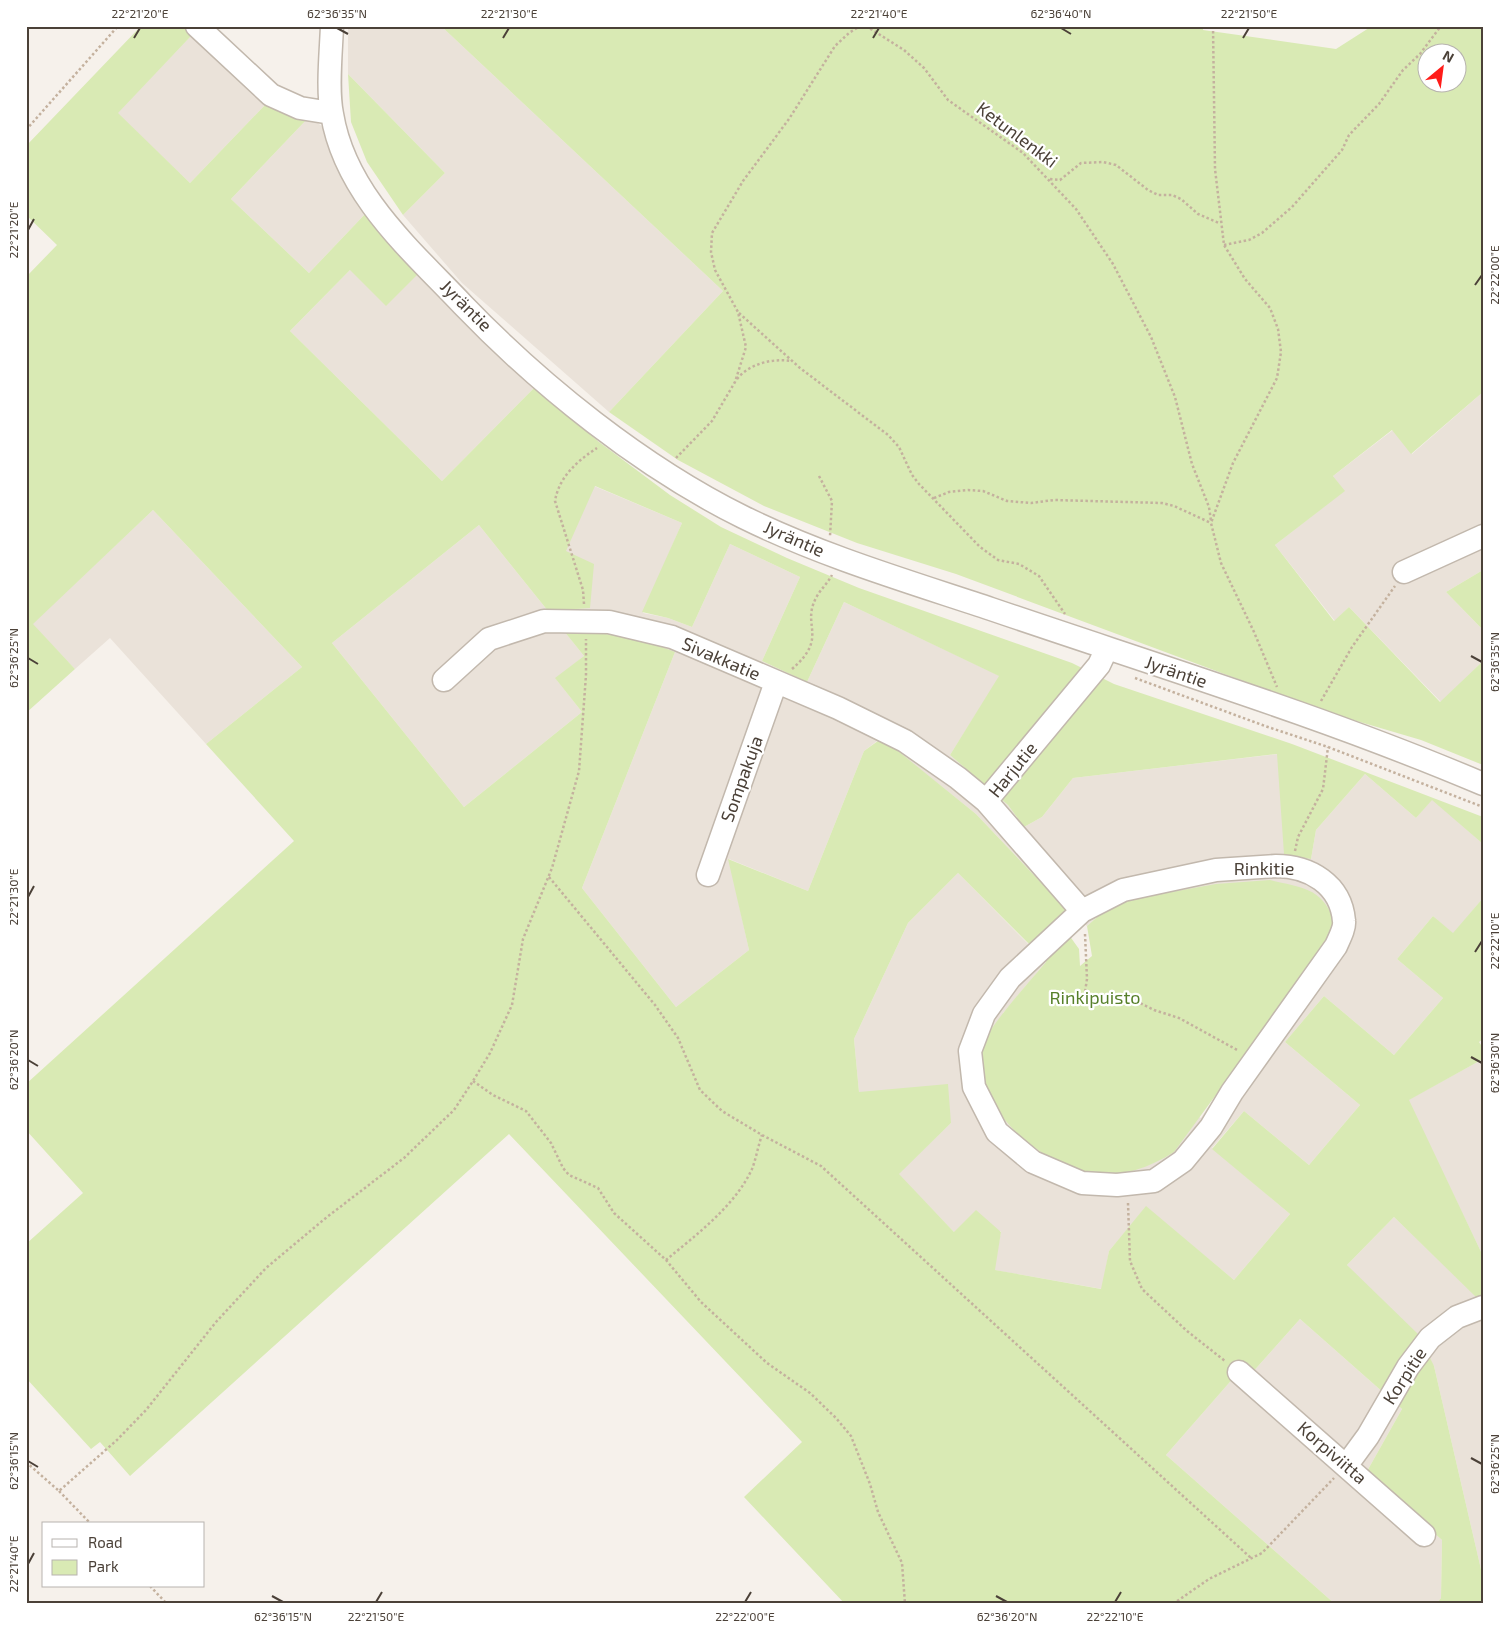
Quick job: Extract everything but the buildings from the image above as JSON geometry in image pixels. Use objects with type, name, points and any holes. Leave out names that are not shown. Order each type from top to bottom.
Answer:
[{"type":"street","points":[[197,26],[271,95],[300,108],[331,113]]},
{"type":"street","name":"Jyräntie","points":[[332,26],[331,113],[340,144],[359,185],[386,224],[482,324],[545,381],[658,469],[742,516],[832,556],[1288,710],[1418,756],[1483,784]]},
{"type":"street","points":[[1404,572],[1483,536]]},
{"type":"street","name":"Sivakkatie","points":[[444,680],[489,639],[544,621],[609,622],[672,637],[838,708],[905,741],[958,778],[986,801]]},
{"type":"street","name":"Harjutie","points":[[1080,912],[986,801],[1099,665],[1107,648]]},
{"type":"street","name":"Sompakuja","points":[[708,875],[780,684]]},
{"type":"street","name":"Rinkitie","points":[[1295,866],[1319,876],[1339,900],[1345,922],[1336,946],[1232,1092],[1211,1127],[1183,1161],[1154,1181],[1128,1184],[1082,1183],[1033,1162],[998,1132],[974,1087],[970,1051],[984,1014],[1010,978],[1080,912],[1123,890],[1216,870],[1295,866]]},
{"type":"street","name":"Korpitie","points":[[1346,1466],[1368,1436],[1408,1367],[1430,1338],[1457,1317],[1483,1307]]},
{"type":"street","name":"Korpiviitta","points":[[1239,1372],[1424,1535]]},
{"type":"path","points":[[26,130],[118,26]]},
{"type":"path","points":[[735,382],[746,347],[738,312],[715,270],[711,252],[712,233],[743,180],[789,120],[835,46],[860,26]]},
{"type":"path","name":"Ketunlenkki","points":[[866,26],[904,50],[924,68],[948,100],[1023,153],[1049,178],[1060,180],[1081,163],[1103,162],[1116,165],[1148,190],[1158,194],[1172,194],[1181,199],[1198,214],[1220,224]]},
{"type":"path","points":[[1211,523],[1233,463],[1277,378],[1281,352],[1278,329],[1270,308],[1245,280],[1224,245],[1220,224],[1215,169],[1213,26]]},
{"type":"path","points":[[1224,245],[1249,240],[1262,233],[1303,196],[1325,167],[1342,150],[1350,135],[1379,104],[1403,70],[1420,54],[1441,26]]},
{"type":"path","points":[[1049,178],[1076,209],[1113,264],[1151,337],[1175,397],[1192,464],[1208,507],[1221,563],[1288,710]]},
{"type":"path","points":[[738,312],[792,361],[888,435],[899,447],[912,475],[986,552],[998,560],[1019,564],[1039,576],[1066,615]]},
{"type":"path","points":[[658,469],[669,465],[712,421],[735,382],[750,366],[783,360],[792,361]]},
{"type":"path","points":[[59,1491],[117,1440],[146,1410],[216,1322],[266,1268],[327,1217],[404,1158],[454,1110],[490,1054],[512,1005],[524,939],[549,877],[579,771],[586,675],[586,622],[583,590],[555,501],[557,490],[572,468],[590,453],[615,437]]},
{"type":"path","points":[[780,684],[811,648],[814,634],[812,611],[816,598],[827,585],[832,556],[832,502],[819,476]]},
{"type":"path","points":[[934,498],[949,492],[968,490],[983,491],[1007,501],[1031,504],[1054,500],[1162,503],[1174,506],[1211,523]]},
{"type":"path","points":[[1313,719],[1352,647],[1404,572]]},
{"type":"path","points":[[1126,675],[1328,747],[1483,807]]},
{"type":"path","points":[[1295,866],[1294,856],[1298,837],[1324,788],[1328,747]]},
{"type":"path","points":[[549,877],[674,1031],[700,1090],[722,1110],[762,1135],[821,1166],[1251,1558]]},
{"type":"path","points":[[1080,912],[1086,945],[1085,992]]},
{"type":"path","points":[[1136,1001],[1154,1010],[1179,1018],[1255,1060]]},
{"type":"path","points":[[474,1081],[493,1095],[526,1111],[551,1143],[563,1168],[569,1175],[598,1188],[614,1213],[666,1260],[701,1302],[767,1363],[810,1394],[836,1418],[851,1436],[870,1484],[878,1512],[902,1563],[905,1604]]},
{"type":"path","points":[[666,1260],[697,1235],[732,1198],[751,1170],[762,1135]]},
{"type":"path","points":[[1128,1184],[1130,1261],[1142,1289],[1187,1331],[1239,1372]]},
{"type":"path","points":[[26,1462],[59,1491],[89,1522]]},
{"type":"path","points":[[1174,1604],[1209,1579],[1262,1553],[1346,1466]]},
{"type":"path","points":[[152,1588],[167,1604]]},
{"type":"shaded area","points":[[348,26],[441,26],[723,291],[609,412],[462,283],[403,215],[445,173],[348,74]]},
{"type":"shaded area","points":[[192,35],[265,105],[190,183],[117,113]]},
{"type":"shaded area","points":[[310,116],[328,132],[367,212],[309,273],[231,199]]},
{"type":"shaded area","points":[[350,270],[420,272],[535,387],[442,481],[290,331]]},
{"type":"shaded area","points":[[1483,392],[1483,570],[1446,592],[1483,630],[1483,661],[1441,702],[1349,607],[1335,621],[1275,545],[1344,491],[1333,476],[1393,430],[1412,454]]},
{"type":"shaded area","points":[[594,486],[682,523],[643,613],[668,618],[692,627],[730,544],[800,577],[762,661],[807,682],[844,602],[1000,676],[950,755],[1008,805],[1024,827],[1042,817],[1073,778],[1278,754],[1311,859],[1316,830],[1365,774],[1416,818],[1432,799],[1483,844],[1483,898],[1453,934],[1433,916],[1397,959],[1443,998],[1394,1055],[1324,996],[1285,1042],[1360,1105],[1309,1165],[1244,1111],[1212,1148],[1290,1214],[1234,1280],[1146,1207],[1109,1251],[1102,1289],[994,1270],[1001,1231],[954,1232],[898,1174],[951,1123],[859,1092],[854,1039],[908,923],[958,873],[1046,962],[1003,1013],[1201,1118],[1223,1085],[1104,911],[1087,926],[1069,912],[976,814],[881,738],[864,751],[808,891],[729,859],[749,950],[676,1007],[582,888],[675,652],[565,632],[584,656],[556,679],[582,712],[464,807],[332,643],[479,525],[548,611],[565,551]]},
{"type":"shaded area","points":[[153,510],[302,667],[206,744],[110,638],[75,669],[32,624]]},
{"type":"shaded area","points":[[1483,1059],[1483,1256],[1408,1100]]},
{"type":"shaded area","points":[[1394,1217],[1477,1297],[1483,1296],[1483,1578],[1434,1366],[1347,1265]]},
{"type":"shaded area","points":[[1300,1319],[1402,1409],[1366,1473],[1442,1540],[1441,1598],[1436,1604],[1335,1604],[1166,1455],[1243,1367],[1251,1374]]},
{"type":"green space","points":[[141,26],[183,26],[192,35],[118,113],[190,183],[265,105],[310,116],[231,199],[309,273],[367,212],[420,272],[386,306],[350,270],[290,331],[442,481],[535,387],[599,442],[670,495],[721,527],[787,558],[859,588],[1072,663],[1114,684],[1292,744],[1483,817],[1483,844],[1432,800],[1416,818],[1365,774],[1316,830],[1311,859],[1284,854],[1277,754],[1073,778],[1042,817],[1024,827],[1008,805],[950,755],[999,676],[844,602],[807,682],[762,661],[800,577],[730,544],[692,627],[668,618],[642,612],[682,523],[595,486],[566,551],[594,564],[590,608],[548,611],[479,525],[332,643],[464,807],[582,712],[555,678],[584,656],[564,631],[621,636],[675,652],[582,888],[676,1007],[749,950],[728,859],[808,891],[864,751],[882,738],[976,814],[1069,912],[1032,947],[958,873],[908,923],[854,1039],[859,1092],[948,1084],[951,1123],[899,1174],[954,1232],[976,1210],[1001,1232],[995,1270],[1101,1289],[1109,1251],[1146,1206],[1234,1280],[1290,1214],[1212,1149],[1244,1111],[1309,1165],[1360,1105],[1285,1042],[1324,996],[1394,1055],[1443,998],[1397,959],[1433,916],[1453,933],[1483,898],[1483,1039],[1479,1042],[1483,1048],[1483,1059],[1409,1100],[1483,1256],[1483,1296],[1477,1298],[1394,1217],[1347,1265],[1418,1334],[1434,1366],[1483,1578],[1483,1604],[1436,1604],[1441,1598],[1442,1540],[1366,1473],[1402,1409],[1300,1319],[1251,1374],[1243,1367],[1166,1455],[1335,1604],[845,1604],[744,1497],[802,1442],[509,1134],[130,1476],[100,1442],[91,1449],[26,1378],[26,1244],[83,1193],[26,1130],[26,1084],[294,841],[206,744],[302,667],[153,510],[33,624],[75,669],[26,713],[26,277],[57,245],[26,215],[26,146]]},
{"type":"green space","points":[[441,26],[1203,26],[1203,30],[1336,49],[1372,26],[1483,26],[1483,392],[1411,454],[1392,430],[1333,476],[1345,491],[1275,545],[1334,621],[1349,607],[1440,702],[1483,661],[1483,765],[1421,740],[1326,712],[956,574],[857,543],[764,506],[678,460],[609,412],[723,291]]},
{"type":"green space","points":[[348,74],[445,173],[403,215],[367,162],[351,122]]},
{"type":"green space","points":[[1483,570],[1483,630],[1446,592]]},
{"type":"green space","name":"Rinkipuisto","points":[[1270,880],[1301,887],[1323,901],[1334,920],[1326,945],[1174,1152],[1154,1163],[1133,1171],[1112,1175],[1088,1176],[1076,1172],[1032,1146],[1004,1120],[986,1087],[981,1069],[981,1050],[999,1018],[1046,962],[1043,959],[1069,935],[1079,949],[1080,966],[1092,956],[1087,926],[1104,911],[1127,900],[1216,884]]}]
